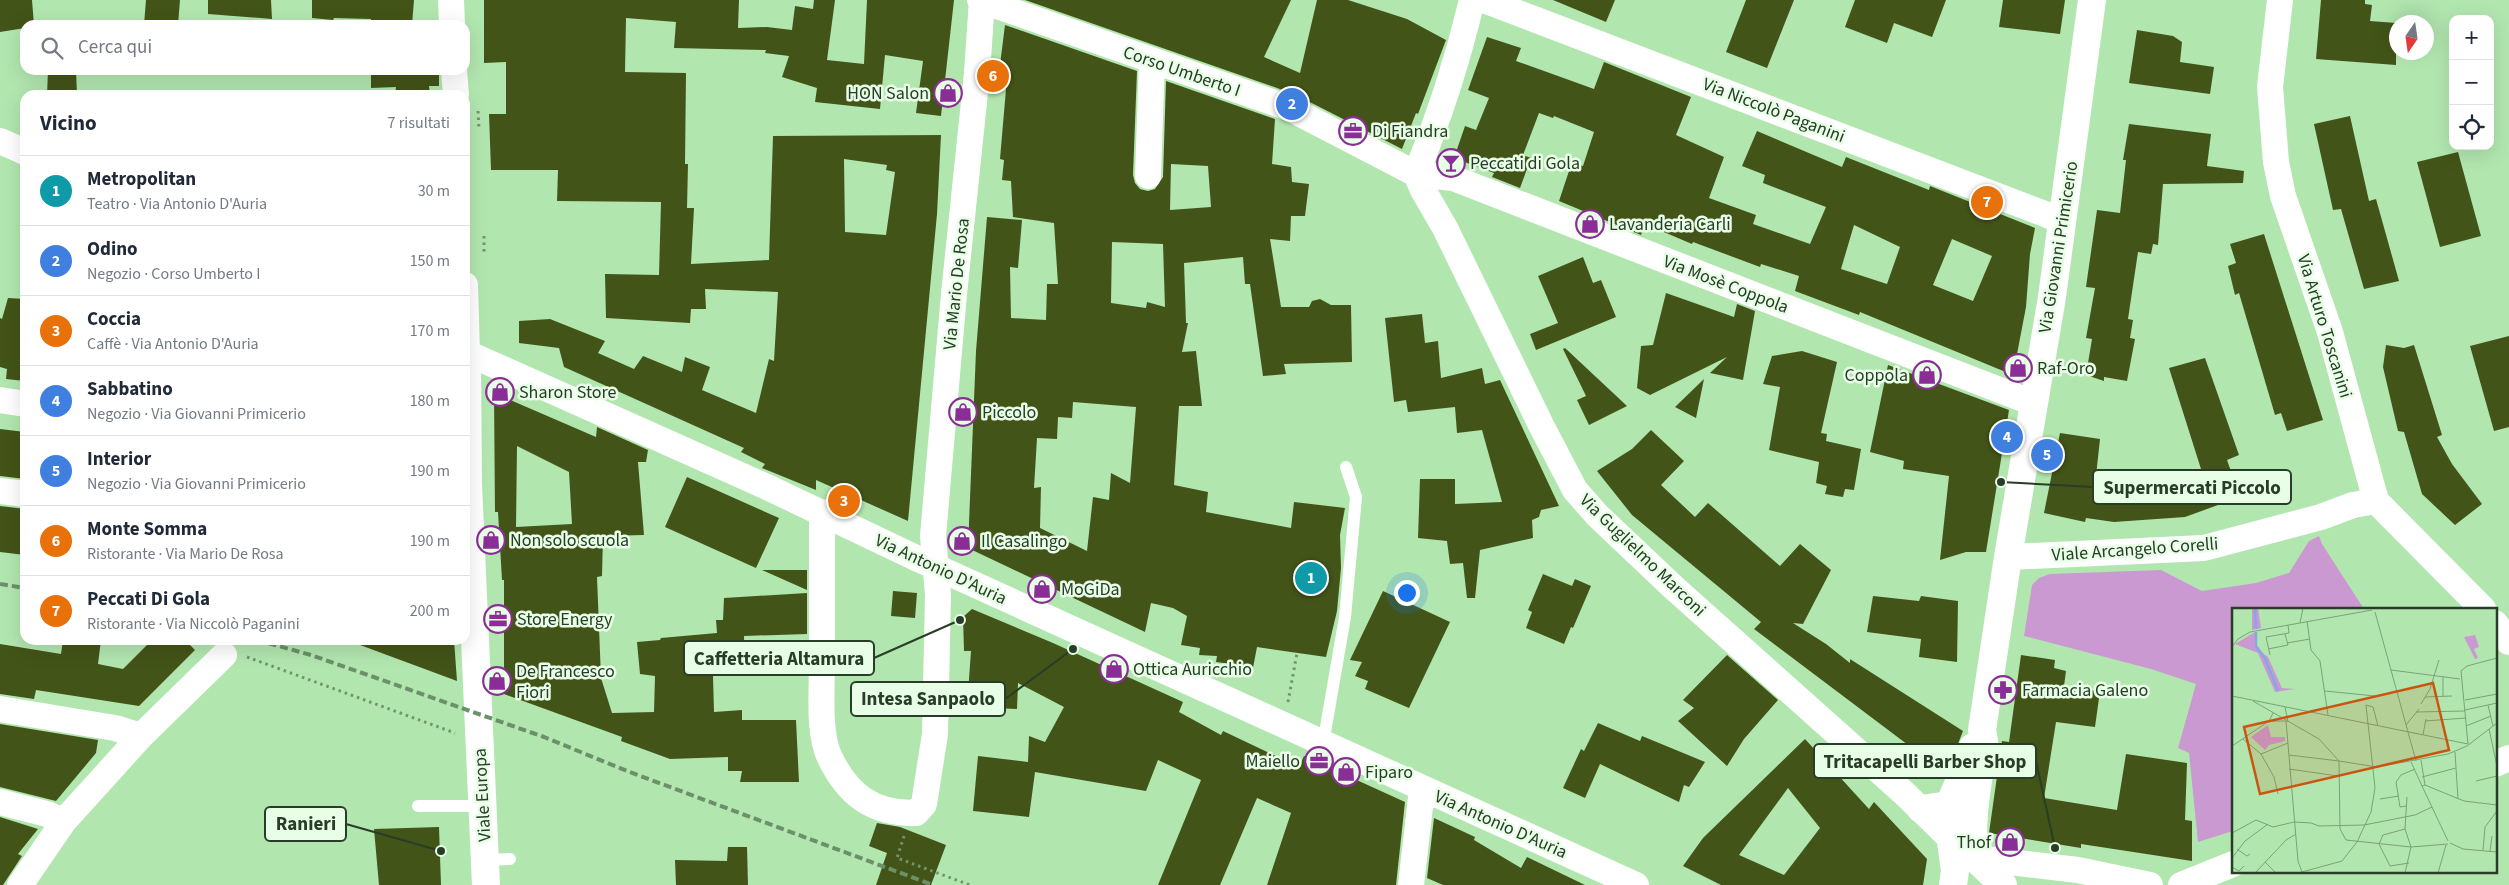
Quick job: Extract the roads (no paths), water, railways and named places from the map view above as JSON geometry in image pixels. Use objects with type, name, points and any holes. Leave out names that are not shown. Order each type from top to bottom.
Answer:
[{"type":"street","points":[[451,0],[452,20]]},
{"type":"street","name":"Corso Umberto I","points":[[981,0],[1289,108],[1416,174]]},
{"type":"street","name":"Via Mario De Rosa","points":[[822,512],[822,712],[829,756],[849,790],[873,807],[904,813],[916,813],[924,804],[935,734],[937,568],[934,526],[954,294],[977,73],[981,0]]},
{"type":"street","points":[[1416,174],[1431,138],[1462,40],[1472,0]]},
{"type":"street","name":"Via Niccolò Paganini","points":[[1484,0],[2064,220]]},
{"type":"street","name":"Via Giovanni Primicerio","points":[[1975,858],[1972,839],[1984,741],[1982,730],[2008,557],[2064,220],[2092,0]]},
{"type":"street","name":"Via Arturo Toscanini","points":[[2280,0],[2270,87],[2276,162],[2283,196],[2330,332],[2376,502],[2481,608]]},
{"type":"street","points":[[1148,176],[1152,60]]},
{"type":"street","points":[[454,75],[456,90]]},
{"type":"street","points":[[0,141],[20,150]]},
{"type":"street","name":"Via Mosè Coppola","points":[[1416,174],[1453,178],[2033,403]]},
{"type":"street","name":"Via Guglielmo Marconi","points":[[1416,174],[1423,190],[1446,228],[1542,427],[1575,490],[1610,527],[1674,587],[1921,809],[1952,841],[1975,858],[2004,885]]},
{"type":"street","name":"Via Antonio D'Auria","points":[[470,355],[822,512],[937,568],[1636,885]]},
{"type":"street","points":[[0,400],[20,403]]},
{"type":"street","points":[[0,490],[20,493]]},
{"type":"street","name":"Viale Arcangelo Corelli","points":[[2008,557],[2204,548],[2321,517],[2352,505],[2376,502]]},
{"type":"street","name":"Viale Europa","points":[[470,528],[482,806],[494,868]]},
{"type":"street","points":[[2496,624],[2509,642]]},
{"type":"street","points":[[20,885],[64,821],[141,736],[224,655]]},
{"type":"street","points":[[0,709],[114,728],[141,736]]},
{"type":"street","name":"Via Giovanni Primicerio","points":[[1953,885],[1955,870],[1948,819],[1949,805],[1974,744],[1982,730]]},
{"type":"street","points":[[2496,764],[2509,758]]},
{"type":"street","points":[[1411,885],[1422,789]]},
{"type":"street","points":[[0,802],[64,821]]},
{"type":"street","points":[[1921,809],[1949,805]]},
{"type":"street","points":[[1975,858],[2078,870],[2150,885]]},
{"type":"street","points":[[2181,885],[2232,864]]},
{"type":"lane","points":[[1323,744],[1345,617],[1356,496],[1346,467]]},
{"type":"lane","points":[[418,806],[482,806]]},
{"type":"railway","points":[[0,584],[20,587]]},
{"type":"railway","points":[[275,645],[311,655],[544,737],[627,771],[933,885]]},
{"type":"place","name":"Monte Somma","points":[[993,76]]},
{"type":"place","name":"HON Salon","points":[[948,93]]},
{"type":"place","name":"Odino","points":[[1292,104]]},
{"type":"place","name":"Di Fiandra","points":[[1353,131]]},
{"type":"place","name":"Peccati di Gola","points":[[1451,163]]},
{"type":"place","name":"Peccati Di Gola","points":[[1987,202]]},
{"type":"place","name":"Lavanderia Carli","points":[[1590,224]]},
{"type":"place","name":"Raf-Oro","points":[[2018,368]]},
{"type":"place","name":"Coppola","points":[[1927,375]]},
{"type":"place","name":"Sharon Store","points":[[500,392]]},
{"type":"place","name":"Piccolo","points":[[963,412]]},
{"type":"place","name":"Sabbatino","points":[[2007,437]]},
{"type":"place","name":"Interior","points":[[2047,455]]},
{"type":"place","name":"Supermercati Piccolo","points":[[2001,482]]},
{"type":"place","name":"Coccia","points":[[844,501]]},
{"type":"place","name":"Non solo scuola","points":[[491,540]]},
{"type":"place","name":"Il Casalingo","points":[[962,541]]},
{"type":"place","name":"Metropolitan","points":[[1311,578]]},
{"type":"place","name":"MoGiDa","points":[[1042,589]]},
{"type":"place","name":"Store Energy","points":[[498,619]]},
{"type":"place","name":"Caffetteria Altamura","points":[[960,620]]},
{"type":"place","name":"Intesa Sanpaolo","points":[[1073,649]]},
{"type":"place","name":"Ottica Auricchio","points":[[1114,669]]},
{"type":"place","name":"De Francesco Fiori","points":[[497,681]]},
{"type":"place","name":"Farmacia Galeno","points":[[2003,690]]},
{"type":"place","name":"Maiello","points":[[1319,761]]},
{"type":"place","name":"Fiparo","points":[[1346,772]]},
{"type":"place","name":"Thof","points":[[2010,842]]},
{"type":"place","name":"Tritacapelli Barber Shop","points":[[2055,848]]},
{"type":"place","name":"Ranieri","points":[[441,851]]}]
